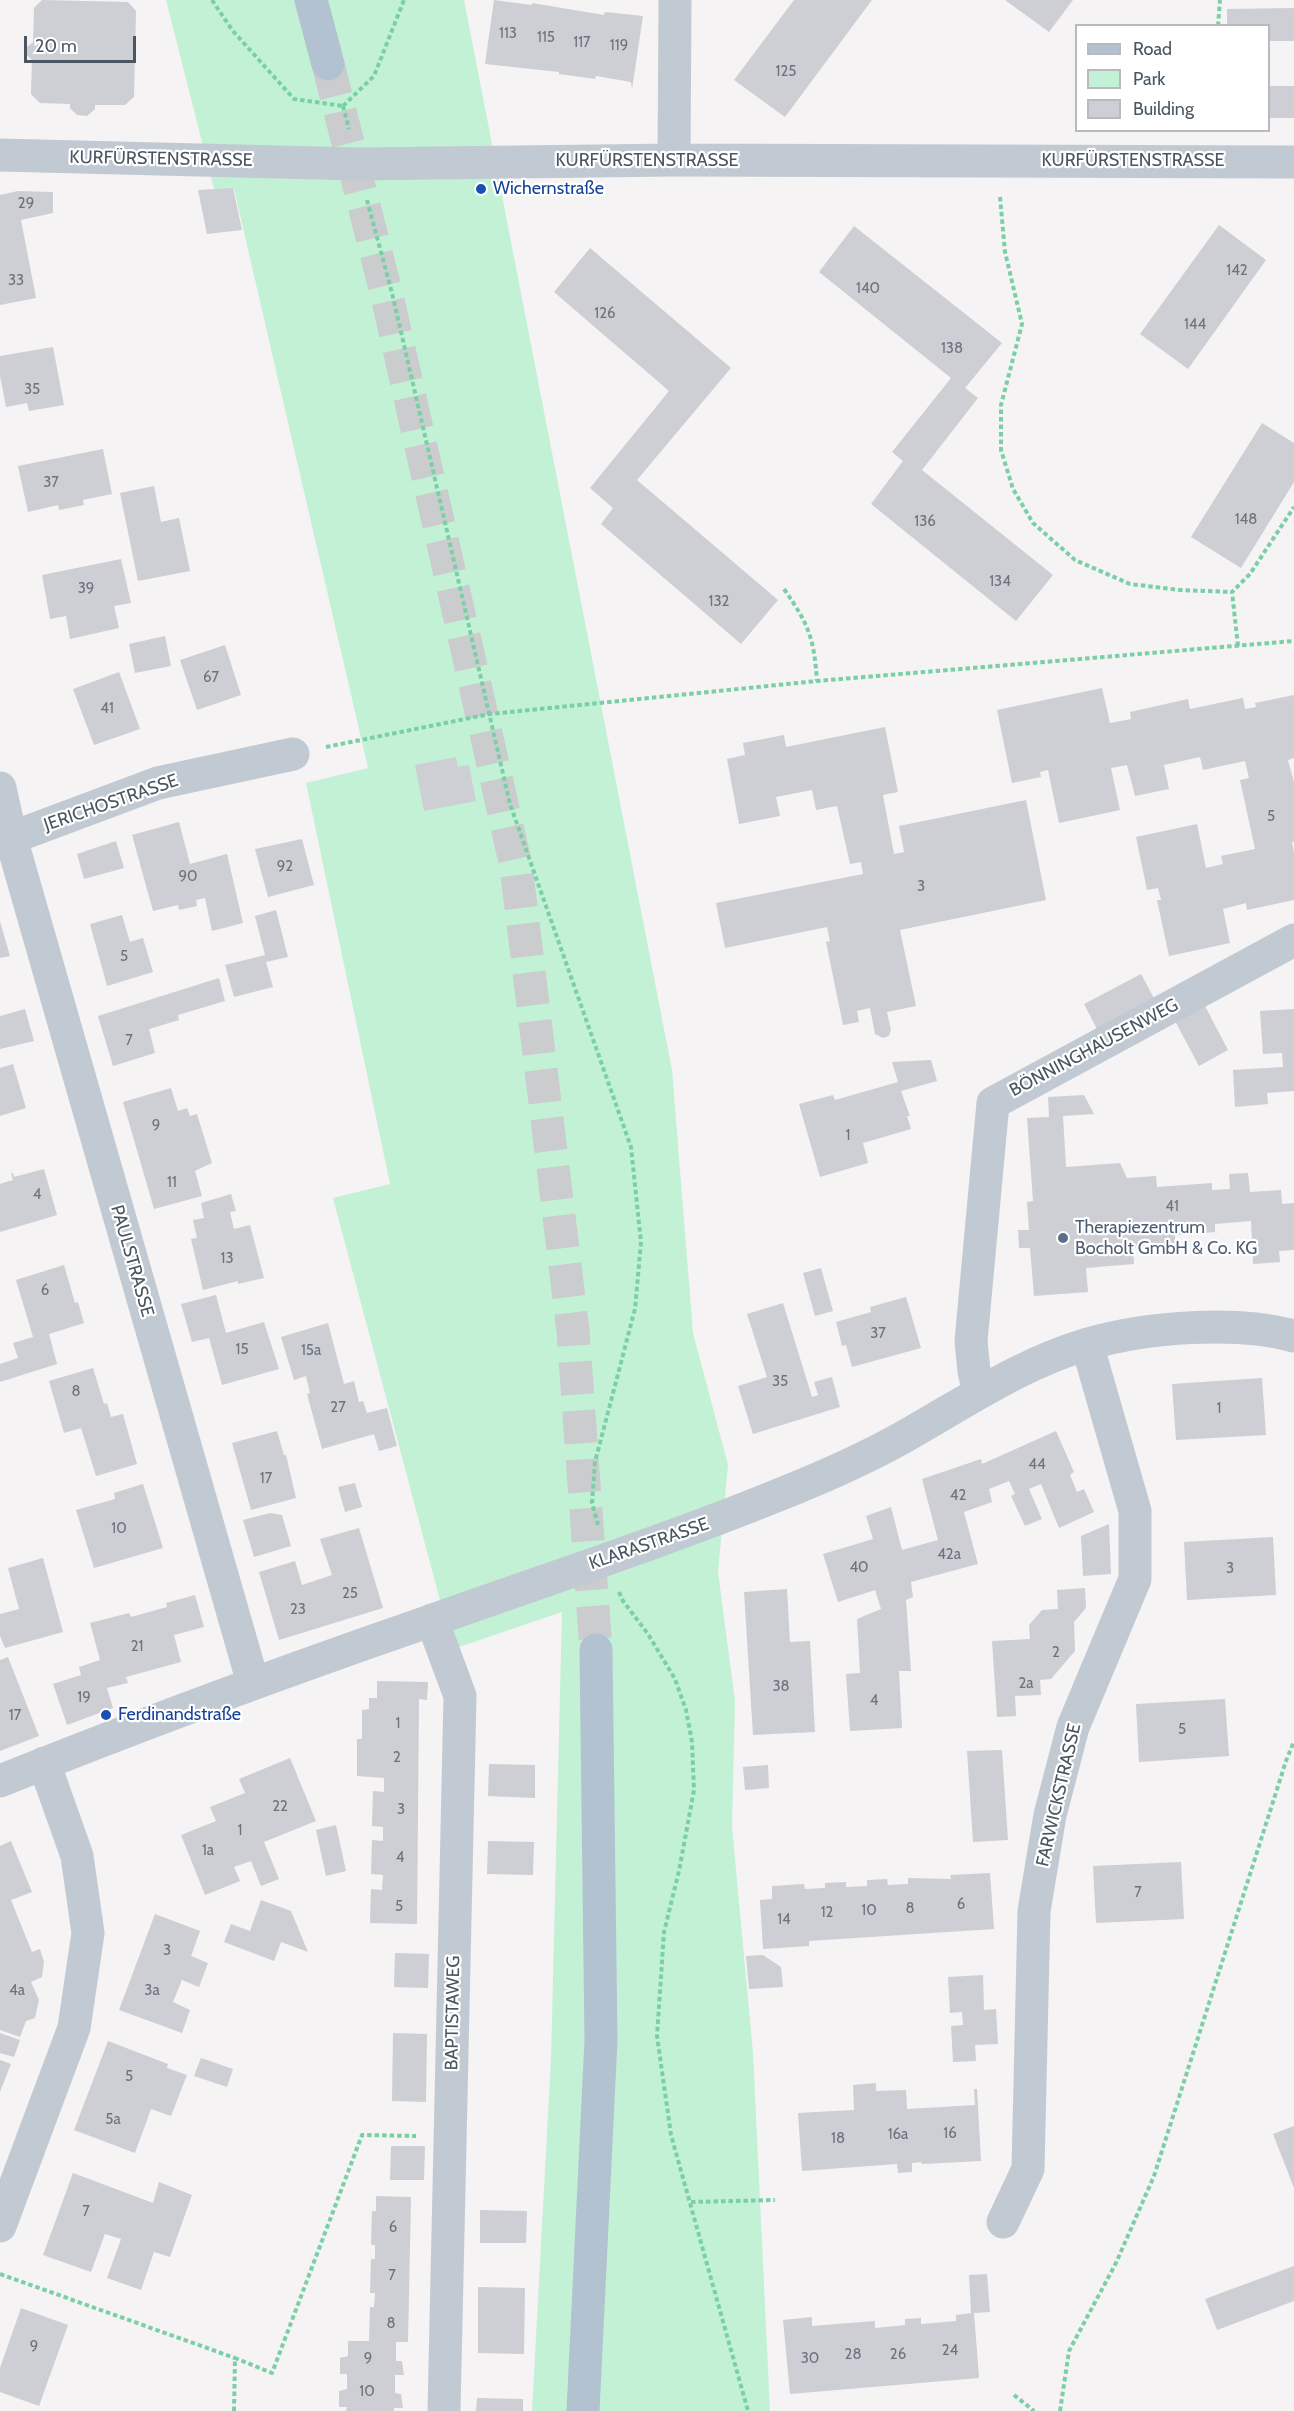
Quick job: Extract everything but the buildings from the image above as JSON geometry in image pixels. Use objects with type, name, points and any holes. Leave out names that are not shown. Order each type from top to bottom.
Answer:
[{"type":"main road","points":[[311,0],[327,64]]},
{"type":"main road","points":[[583,2411],[600,2040],[596,1650]]},
{"type":"street","points":[[674,160],[675,0]]},
{"type":"street","name":"KURFÜRSTENSTRASSE","points":[[0,155],[358,164],[674,160],[1294,162]]},
{"type":"street","name":"JERICHOSTRASSE","points":[[5,840],[158,783],[293,754]]},
{"type":"street","name":"PAULSTRASSE","points":[[0,788],[5,840],[253,1683]]},
{"type":"street","name":"BÖNNINGHAUSENWEG","points":[[979,1393],[971,1341],[993,1103],[1294,940]]},
{"type":"street","name":"KLARASTRASSE","points":[[0,1781],[253,1683],[717,1520],[835,1473],[1028,1367],[1087,1344],[1144,1333],[1203,1327],[1275,1330],[1294,1335]]},
{"type":"street","name":"FARWICKSTRASSE","points":[[1003,2222],[1028,2169],[1034,1911],[1050,1815],[1073,1727],[1135,1579],[1135,1511],[1087,1344]]},
{"type":"street","name":"BAPTISTAWEG","points":[[432,1620],[460,1696],[444,2411]]},
{"type":"street","points":[[0,2226],[74,2028],[88,1933],[77,1856],[44,1763]]},
{"type":"path","points":[[212,0],[232,30],[294,99],[344,106]]},
{"type":"path","points":[[344,106],[374,76],[404,0]]},
{"type":"path","points":[[1218,24],[1220,0]]},
{"type":"path","points":[[344,106],[394,305],[490,714]]},
{"type":"path","points":[[1000,161],[1000,204],[1005,252],[1022,324],[1001,405],[1001,450],[1013,489],[1033,524],[1076,560],[1130,584],[1180,590],[1233,592]]},
{"type":"path","points":[[1238,646],[1233,592],[1250,574],[1294,507]]},
{"type":"path","points":[[784,590],[803,616],[807,627],[814,648],[817,681]]},
{"type":"path","points":[[293,754],[490,714],[817,681],[1294,641]]},
{"type":"path","points":[[1060,2411],[1070,2351],[1116,2263],[1154,2176],[1294,1741]]},
{"type":"path","points":[[0,2274],[272,2373],[362,2135],[450,2137]]},
{"type":"path","points":[[691,2202],[775,2200]]},
{"type":"path","points":[[234,2411],[235,2358]]},
{"type":"path","points":[[1014,2395],[1035,2411]]},
{"type":"green space","points":[[166,0],[464,0],[672,1070],[693,1333],[728,1465],[718,1572],[735,1701],[732,1827],[753,2053],[770,2411],[532,2411],[551,2059],[562,1612],[453,1649],[333,1198],[390,1184],[306,783],[368,768],[234,189],[214,189]]},
{"type":"tunnel","points":[[328,64],[387,296],[516,866],[573,1331],[596,1650]]},
{"type":"place","name":"Wichernstraße","points":[[481,189]]},
{"type":"place","name":"Therapiezentrum Bocholt GmbH & Co. KG","points":[[1063,1238]]},
{"type":"place","name":"Ferdinandstraße","points":[[106,1715]]}]
